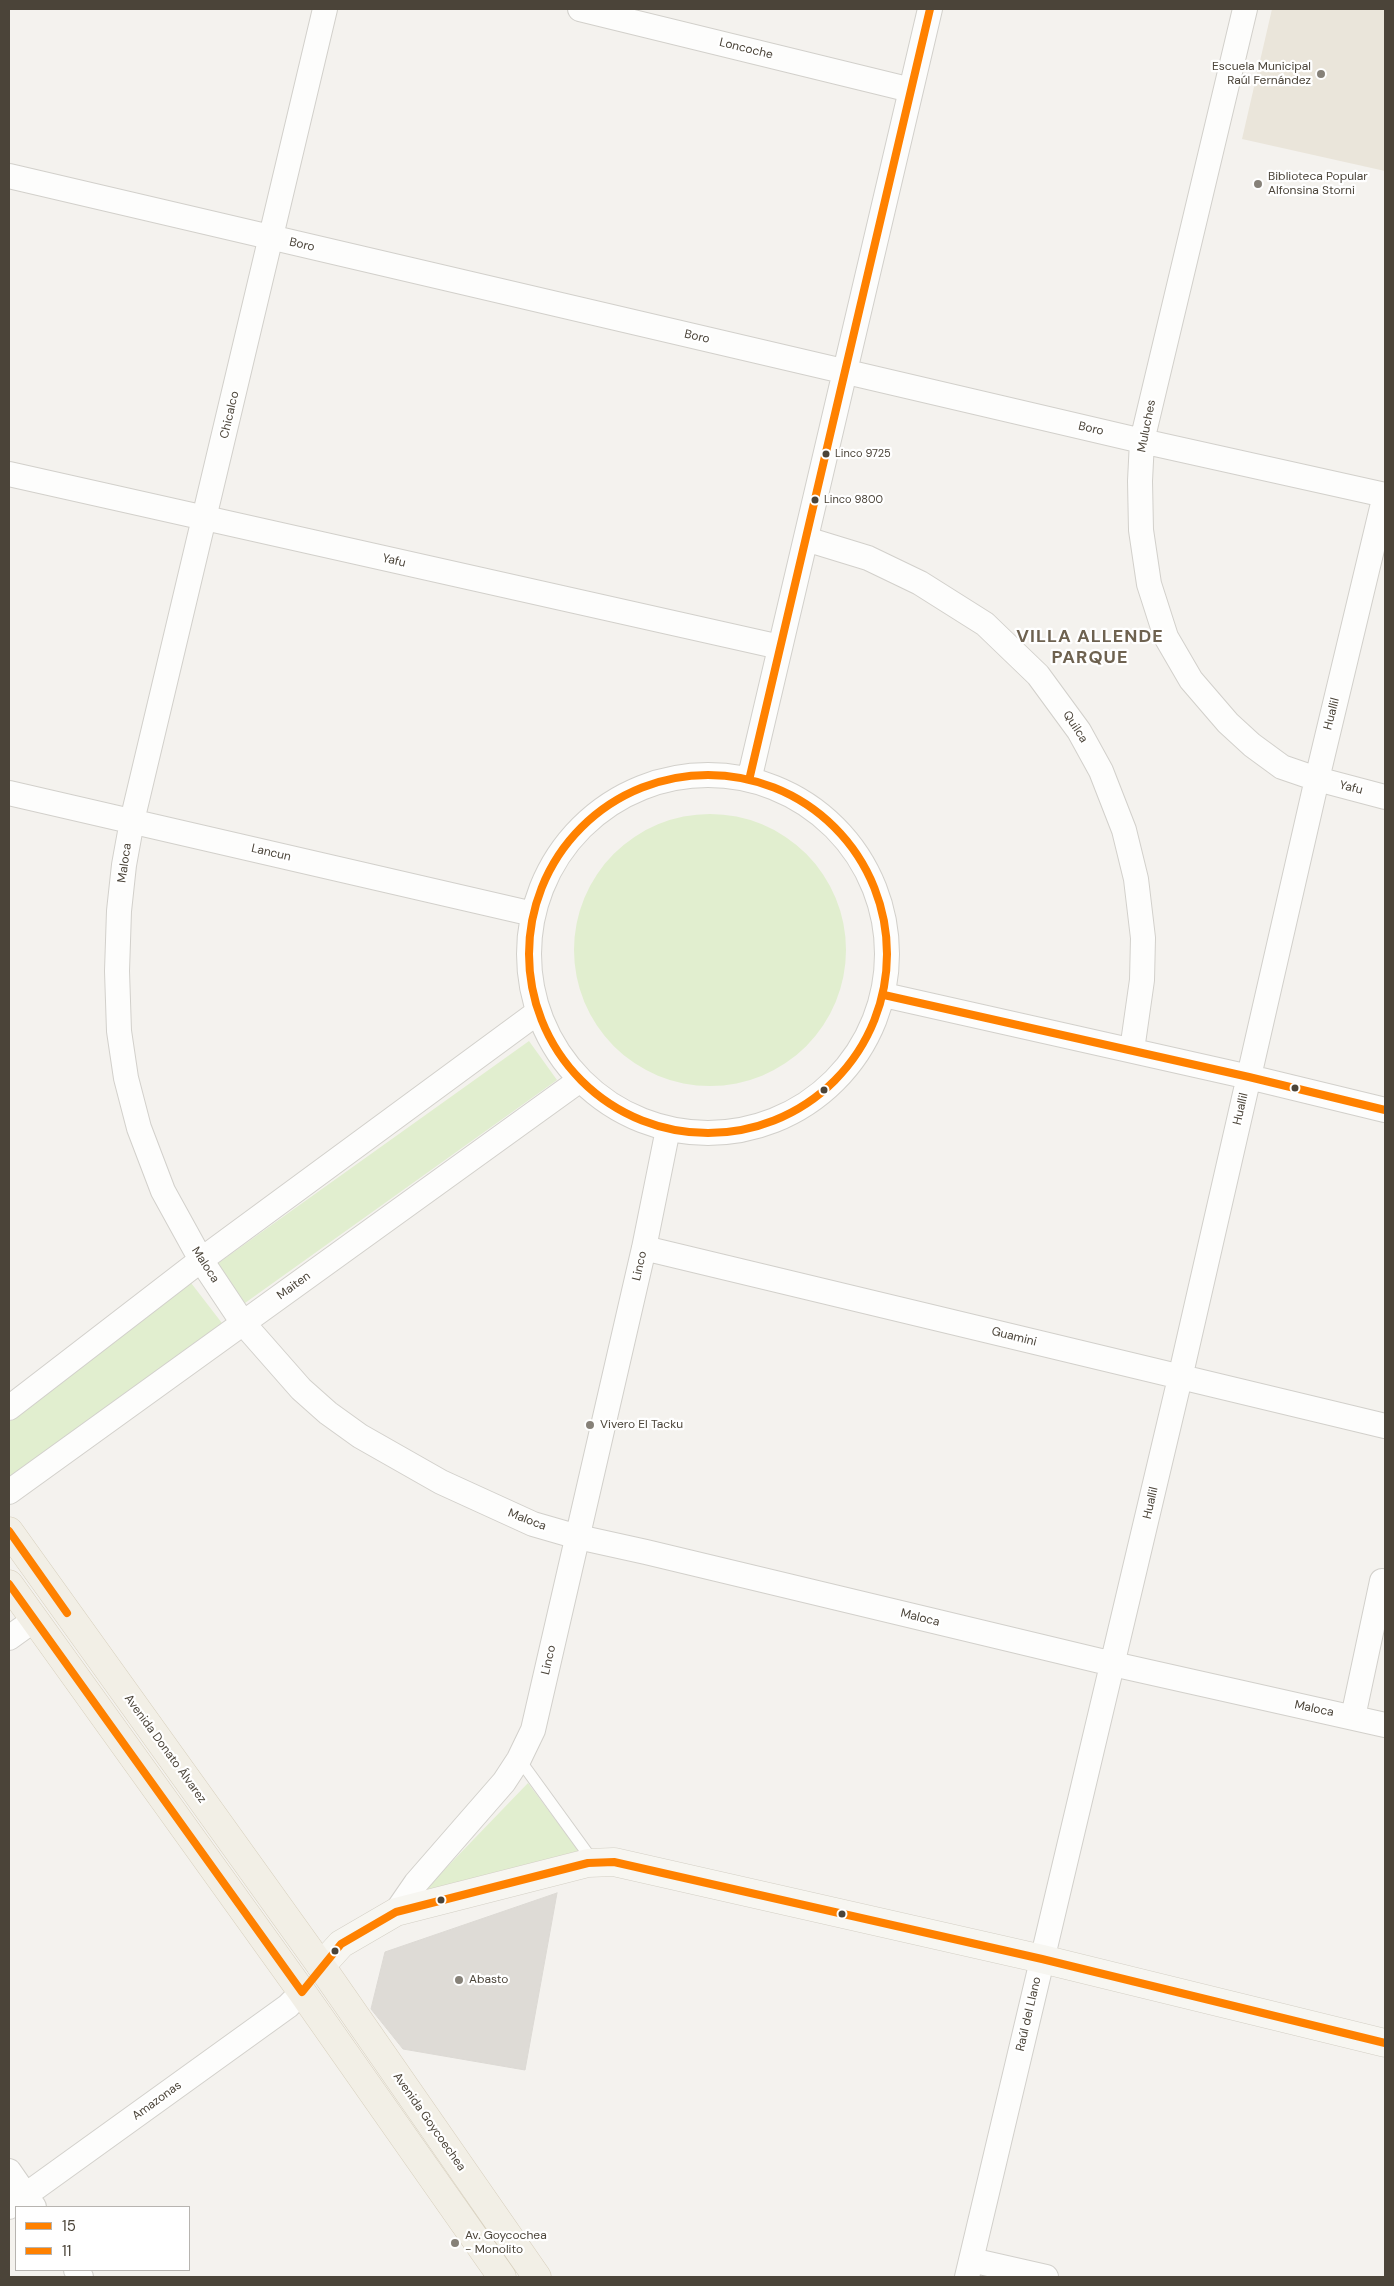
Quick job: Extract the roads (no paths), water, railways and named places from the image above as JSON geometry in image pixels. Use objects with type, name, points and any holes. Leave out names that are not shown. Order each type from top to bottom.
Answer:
[{"type":"main road","name":"Avenida Donato Álvarez","points":[[9,1531],[321,1966]]},
{"type":"main road","points":[[9,1584],[302,1992],[502,2277]]},
{"type":"main road","points":[[321,1966],[341,1944],[396,1912],[594,1862],[614,1862],[1042,1959],[1385,2043]]},
{"type":"main road","name":"Avenida Goycoechea","points":[[321,1966],[537,2277]]},
{"type":"street","name":"Chicalco","points":[[132,821],[206,518],[325,9]]},
{"type":"street","name":"Loncoche","points":[[580,9],[911,90]]},
{"type":"street","points":[[750,776],[930,9]]},
{"type":"street","name":"Muluches","points":[[1245,9],[1142,441],[1140,481],[1141,530],[1149,584],[1166,637],[1191,680],[1228,723],[1252,745],[1282,767],[1317,779]]},
{"type":"street","name":"Boro","points":[[9,176],[1142,441],[1385,495]]},
{"type":"street","name":"Yafu","points":[[9,474],[780,647]]},
{"type":"street","name":"Huallil","points":[[1113,1664],[1317,779],[1385,495]]},
{"type":"street","name":"Quilca","points":[[806,538],[877,562],[920,583],[985,624],[1038,675],[1079,731],[1101,771],[1124,830],[1136,878],[1143,938],[1142,980],[1132,1050]]},
{"type":"street","points":[[697,774],[750,776],[789,793],[829,820],[860,856],[881,900],[889,947],[884,995],[870,1033],[848,1067],[819,1095],[784,1117],[746,1129],[705,1133],[668,1129],[634,1117],[606,1101],[580,1080],[555,1048],[538,1012],[530,980],[528,947],[532,914],[548,871],[564,848],[575,833],[610,803],[652,783],[697,774]]},
{"type":"street","name":"Yafu","points":[[1317,779],[1385,796]]},
{"type":"street","name":"Lancun","points":[[9,794],[532,914]]},
{"type":"street","name":"Maloca","points":[[132,821],[124,865],[119,911],[117,971],[119,1031],[125,1069],[139,1128],[163,1191],[201,1260],[243,1323],[301,1389],[328,1413],[360,1436],[441,1482],[533,1524],[578,1537],[1113,1664],[1385,1725]]},
{"type":"street","points":[[884,995],[1132,1050],[1385,1110]]},
{"type":"street","points":[[9,1408],[201,1260],[538,1012]]},
{"type":"street","name":"Maiten","points":[[9,1492],[580,1080]]},
{"type":"street","name":"Linco","points":[[396,1912],[408,1892],[504,1782],[519,1759],[533,1730],[644,1248],[668,1129]]},
{"type":"street","name":"Guamini","points":[[644,1248],[1385,1426]]},
{"type":"street","points":[[1353,1717],[1382,1581]]},
{"type":"street","points":[[9,1638],[34,1620]]},
{"type":"street","name":"Raúl del Llano","points":[[969,2269],[1113,1664]]},
{"type":"street","name":"Amazonas","points":[[23,2203],[288,2006],[302,1992]]},
{"type":"street","points":[[9,2172],[23,2203]]},
{"type":"street","points":[[969,2269],[1046,2277]]},
{"type":"lane","points":[[519,1759],[594,1862]]},
{"type":"place","name":"Escuela Municipal Raúl Fernández","points":[[1321,74]]},
{"type":"place","name":"Biblioteca Popular Alfonsina Storni","points":[[1258,184]]},
{"type":"place","name":"Linco 9725","points":[[826,454]]},
{"type":"place","name":"Linco 9800","points":[[815,500]]},
{"type":"place","name":"Vivero El Tacku","points":[[590,1425]]},
{"type":"place","name":"Abasto","points":[[459,1980]]},
{"type":"place","name":"Av. Goycochea - Monolito","points":[[455,2243]]},
{"type":"district","name":"VILLA ALLENDE PARQUE","points":[[1090,648]]}]
